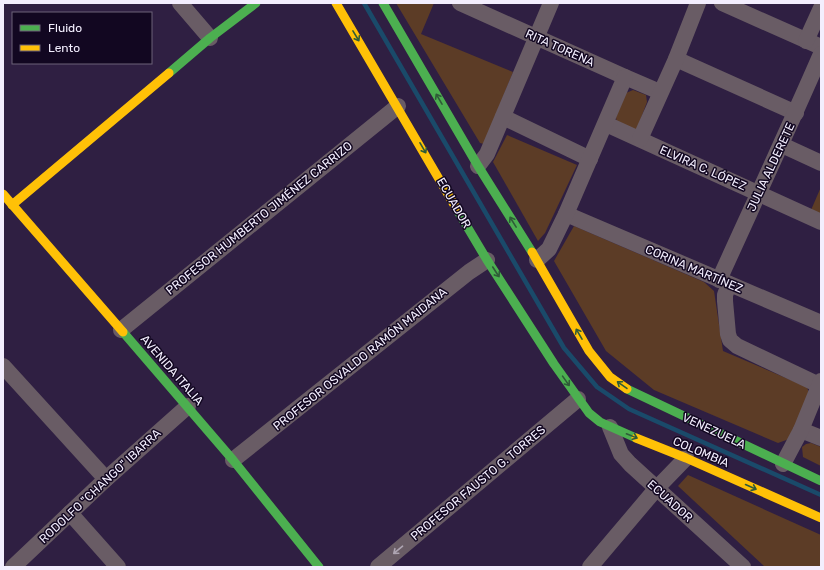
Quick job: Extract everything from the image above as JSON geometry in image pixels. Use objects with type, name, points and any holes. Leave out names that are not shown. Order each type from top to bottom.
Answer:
[{"type":"main road","points":[[12,205],[210,38],[256,3]]},
{"type":"main road","name":"ECUADOR","points":[[336,3],[488,260],[578,399]]},
{"type":"main road","points":[[383,3],[478,166],[537,260]]},
{"type":"main road","name":"AVENIDA ITALIA","points":[[3,194],[188,406],[319,567]]},
{"type":"main road","name":"VENEZUELA","points":[[537,260],[589,351],[610,377],[632,392],[821,481]]},
{"type":"main road","name":"COLOMBIA","points":[[578,399],[589,413],[600,422],[610,427],[686,458],[821,518]]},
{"type":"street","points":[[180,3],[210,38]]},
{"type":"street","name":"RITA TORENA","points":[[460,3],[660,92]]},
{"type":"street","points":[[478,166],[487,154],[551,3]]},
{"type":"street","points":[[640,139],[676,59],[698,3]]},
{"type":"street","points":[[722,3],[814,44],[821,8]]},
{"type":"street","name":"JULIA ALDERETE","points":[[820,383],[737,346],[730,340],[728,334],[724,282],[758,193],[782,145],[821,54]]},
{"type":"street","points":[[676,59],[796,113]]},
{"type":"street","points":[[537,260],[549,249],[566,214],[625,77]]},
{"type":"street","name":"PROFESOR HUMBERTO JIMÉNEZ CARRIZO","points":[[121,330],[398,106]]},
{"type":"street","points":[[503,117],[590,159]]},
{"type":"street","name":"ELVIRA C. LÓPEZ","points":[[606,124],[821,222]]},
{"type":"street","points":[[782,145],[821,163]]},
{"type":"street","name":"CORINA MARTÍNEZ","points":[[566,214],[821,323]]},
{"type":"street","name":"PROFESOR OSVALDO RAMÓN MAIDANA","points":[[233,460],[469,272],[488,260]]},
{"type":"street","points":[[3,366],[106,479]]},
{"type":"street","points":[[783,464],[801,430],[820,383]]},
{"type":"street","name":"PROFESOR FAUSTO G. TORRES","points":[[378,567],[578,399]]},
{"type":"street","name":"RODOLFO \"CHANGO\" IBARRA","points":[[13,567],[106,479],[188,406]]},
{"type":"street","name":"ECUADOR","points":[[610,427],[622,454],[630,464],[742,567]]},
{"type":"street","points":[[801,430],[821,438]]},
{"type":"street","points":[[590,567],[656,489],[686,458]]},
{"type":"street","points":[[70,513],[118,567]]},
{"type":"shaded area","points":[[396,3],[434,3],[421,34],[513,72],[484,144],[480,143]]},
{"type":"shaded area","points":[[633,90],[646,95],[647,102],[637,129],[630,131],[617,125],[616,117],[626,93]]},
{"type":"shaded area","points":[[507,135],[577,165],[545,233],[538,241],[493,162]]},
{"type":"shaded area","points":[[821,187],[821,215],[811,210]]},
{"type":"shaded area","points":[[574,226],[704,282],[714,291],[723,351],[807,387],[810,396],[789,439],[778,443],[654,390],[606,351],[554,261]]},
{"type":"shaded area","points":[[811,443],[821,447],[821,466],[803,457],[802,447]]},
{"type":"shaded area","points":[[688,475],[821,535],[821,567],[765,567],[678,486]]},
{"type":"waterway","points":[[364,3],[564,348],[597,387],[629,409],[821,495]]},
{"type":"traffic: fast","points":[[169,73],[210,38],[256,3]]},
{"type":"traffic: fast","points":[[383,3],[478,166],[532,252]]},
{"type":"traffic: fast","points":[[456,208],[487,260],[554,364],[589,413],[600,422],[636,438]]},
{"type":"traffic: fast","points":[[123,332],[233,460],[319,567]]},
{"type":"traffic: fast","points":[[627,389],[821,481]]},
{"type":"traffic: slow","points":[[336,3],[456,208]]},
{"type":"traffic: slow","points":[[12,205],[169,73]]},
{"type":"traffic: slow","points":[[3,194],[123,332]]},
{"type":"traffic: slow","points":[[532,252],[589,351],[610,377],[627,389]]},
{"type":"traffic: slow","points":[[636,438],[686,458],[821,518]]}]
